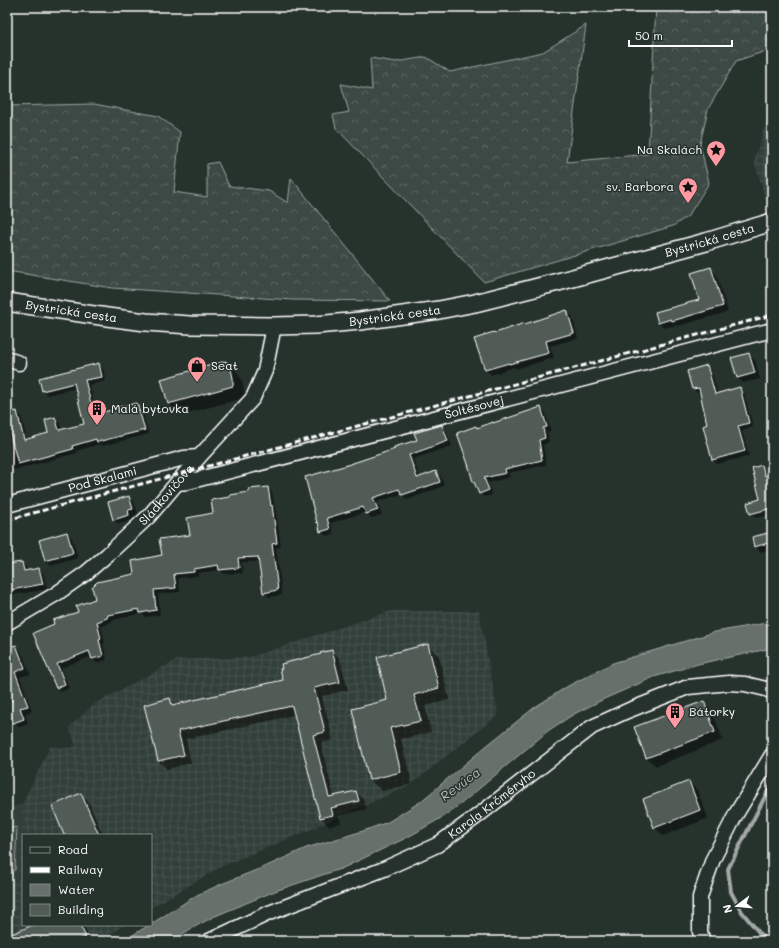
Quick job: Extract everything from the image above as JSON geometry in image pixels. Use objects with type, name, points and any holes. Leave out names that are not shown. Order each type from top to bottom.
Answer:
[{"type":"main road","name":"Bystrická cesta","points":[[7,302],[146,322],[190,325],[316,325],[416,314],[460,306],[558,282],[706,242],[772,222]]},
{"type":"street","name":"Sládkovičova","points":[[7,623],[56,594],[91,568],[149,516],[199,457],[253,398],[265,371],[274,326]]},
{"type":"street","name":"Šoltésovej","points":[[177,483],[195,480],[772,330]]},
{"type":"street","name":"Pod Skalami","points":[[7,505],[184,458],[199,457]]},
{"type":"street","name":"Karola Krčméryho","points":[[210,941],[269,913],[384,869],[437,845],[592,727],[627,711],[688,687],[729,683],[766,689],[772,692]]},
{"type":"street","points":[[703,941],[700,932],[700,897],[713,859],[736,814],[772,755]]},
{"type":"shaded area","points":[[772,111],[772,203],[767,204],[754,160],[769,114]]},
{"type":"shaded area","points":[[391,611],[479,611],[498,715],[409,786],[318,826],[312,807],[317,827],[222,866],[152,907],[152,834],[22,834],[22,926],[122,926],[104,938],[96,941],[7,941],[7,883],[20,876],[22,804],[50,747],[71,748],[76,746],[69,727],[96,703],[177,660],[250,657]]},
{"type":"shaded area","points":[[22,804],[20,876],[7,883],[7,808]]},
{"type":"green space","points":[[656,7],[772,7],[772,49],[736,61],[708,109],[700,144],[709,183],[688,216],[673,226],[484,282],[336,128],[333,115],[349,112],[341,84],[372,90],[370,58],[396,62],[426,57],[450,72],[543,52],[586,25],[567,162],[648,154]]},
{"type":"green space","points":[[94,104],[158,116],[180,132],[174,192],[207,197],[207,164],[218,162],[229,186],[269,191],[288,203],[291,178],[390,301],[293,300],[112,288],[7,271],[7,106]]},
{"type":"green space","points":[[17,827],[15,870],[7,871],[7,829]]},
{"type":"water","name":"Revúca","points":[[772,622],[772,648],[698,664],[654,677],[574,714],[549,730],[462,803],[441,818],[408,837],[343,868],[275,891],[213,917],[172,941],[123,941],[147,926],[152,926],[152,923],[197,895],[306,848],[388,822],[420,802],[535,707],[568,686],[613,663],[715,632]]},
{"type":"building","points":[[711,267],[723,306],[672,321],[671,319],[658,323],[655,312],[699,300],[691,273]]},
{"type":"building","points":[[567,310],[574,333],[546,341],[549,353],[485,370],[474,339]]},
{"type":"building","points":[[749,353],[755,373],[737,378],[731,358]]},
{"type":"building","name":"Seat","points":[[226,361],[231,369],[233,386],[168,404],[161,379]]},
{"type":"building","points":[[99,363],[102,377],[85,380],[94,415],[118,407],[137,403],[145,430],[97,442],[96,439],[72,446],[73,449],[18,464],[7,422],[7,413],[17,411],[24,440],[48,433],[45,420],[55,417],[59,430],[84,424],[74,383],[42,391],[39,378]]},
{"type":"building","points":[[707,365],[715,394],[740,387],[749,423],[738,426],[745,451],[712,460],[703,426],[707,424],[699,388],[692,389],[687,371]]},
{"type":"building","points":[[541,407],[547,427],[543,428],[545,438],[539,440],[542,460],[505,469],[506,473],[484,478],[489,490],[479,494],[473,482],[457,433]]},
{"type":"building","points":[[442,425],[448,441],[409,455],[417,478],[436,471],[440,482],[402,495],[399,489],[373,498],[378,510],[366,514],[363,507],[327,518],[330,529],[320,532],[305,477],[395,449],[394,447],[417,440],[414,433]]},
{"type":"building","points":[[762,465],[765,476],[771,474],[772,508],[750,514],[747,503],[760,499],[752,468]]},
{"type":"building","points":[[268,487],[277,543],[272,544],[278,590],[263,593],[258,557],[238,558],[239,568],[219,570],[218,565],[194,569],[194,572],[174,574],[176,588],[154,590],[156,610],[140,613],[139,609],[108,615],[107,618],[97,622],[103,656],[92,659],[89,651],[57,664],[65,684],[56,688],[33,633],[54,624],[53,620],[78,612],[76,606],[95,599],[92,587],[97,582],[134,574],[132,561],[162,555],[159,539],[190,535],[187,518],[213,513],[211,500],[249,492],[249,489]]},
{"type":"building","points":[[129,496],[133,509],[128,510],[129,515],[113,520],[108,502]]},
{"type":"building","points":[[67,532],[73,553],[45,561],[39,540]]},
{"type":"building","points":[[772,532],[772,542],[754,547],[752,537]]},
{"type":"building","points":[[22,562],[24,571],[39,568],[43,584],[11,590],[9,581],[7,581],[7,564]]},
{"type":"building","points":[[428,644],[439,688],[414,695],[421,721],[390,728],[401,772],[369,780],[352,709],[387,700],[377,657]]},
{"type":"building","points":[[16,645],[25,668],[15,672],[28,706],[20,708],[24,719],[13,723],[10,713],[7,714],[7,702],[12,701],[7,687],[7,648]]},
{"type":"building","points":[[332,650],[340,682],[314,688],[325,732],[313,735],[329,797],[356,791],[359,801],[331,808],[333,815],[320,818],[292,706],[178,731],[184,755],[158,761],[144,705],[170,698],[172,705],[283,680],[280,669],[282,669],[281,664]]},
{"type":"building","name":"Bátorky","points":[[704,701],[715,732],[646,758],[634,727]]},
{"type":"building","points":[[689,781],[700,810],[654,828],[643,799]]},
{"type":"building","points":[[81,793],[99,834],[64,834],[52,806]]},
{"type":"building","points":[[31,926],[80,926],[86,937],[76,941],[7,941],[7,936]]},
{"type":"waterway","points":[[766,941],[742,912],[731,892],[728,869],[772,783]]},
{"type":"railway","points":[[7,520],[772,315]]},
{"type":"place","name":"Na Skalách","points":[[716,167]]},
{"type":"place","name":"sv. Barbora","points":[[688,204]]},
{"type":"place","name":"Seat","points":[[197,383]]},
{"type":"place","name":"Malá bytovka","points":[[97,426]]},
{"type":"place","name":"Bátorky","points":[[675,729]]}]
